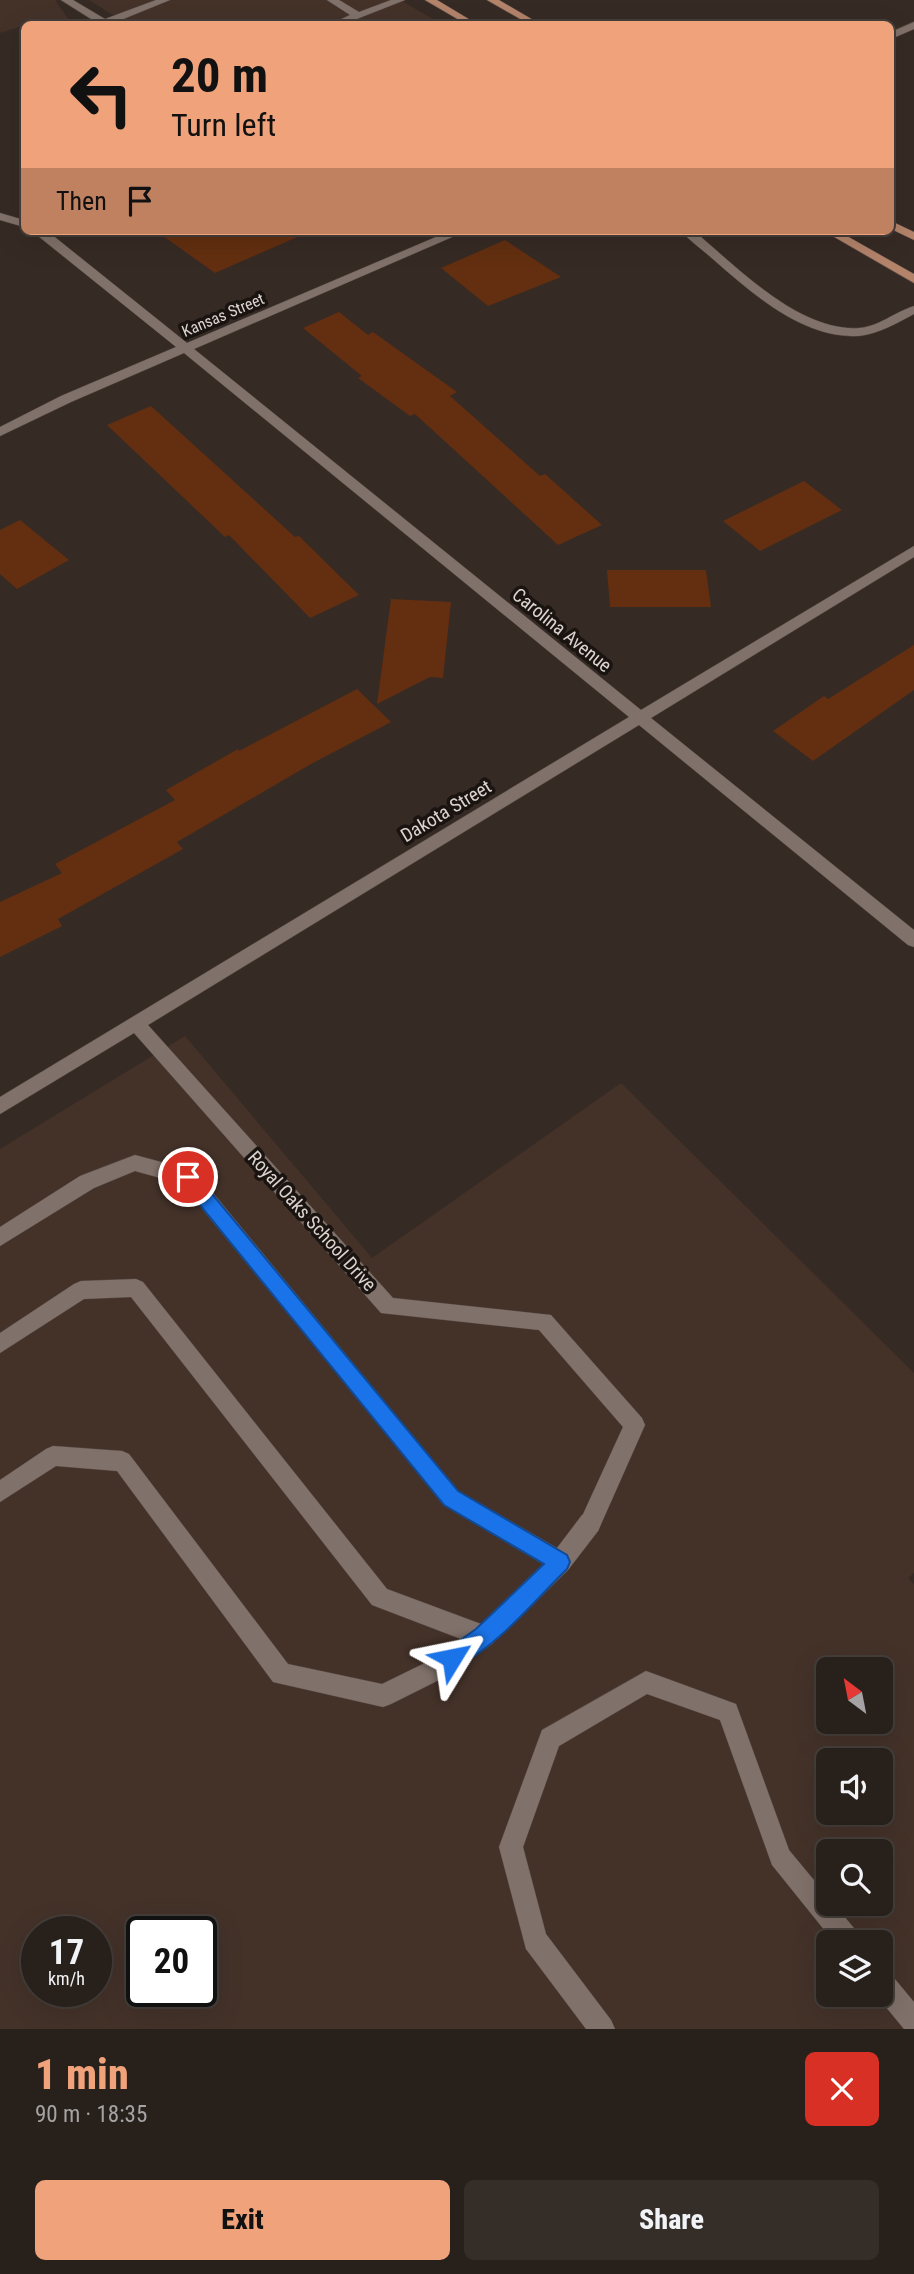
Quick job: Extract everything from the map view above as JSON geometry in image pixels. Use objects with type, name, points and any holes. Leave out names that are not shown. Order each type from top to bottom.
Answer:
[{"type":"main road","points":[[430,0],[467,21]]},
{"type":"main road","points":[[492,0],[530,21]]},
{"type":"main road","points":[[894,226],[914,237]]},
{"type":"main road","points":[[837,235],[914,279]]},
{"type":"street","points":[[66,0],[99,21]]},
{"type":"street","points":[[112,21],[165,0]]},
{"type":"street","points":[[332,0],[358,16]]},
{"type":"street","points":[[344,21],[400,0]]},
{"type":"street","points":[[894,35],[914,25]]},
{"type":"street","points":[[0,216],[21,223]]},
{"type":"street","name":"Carolina Avenue","points":[[50,235],[914,940]]},
{"type":"street","name":"Kansas Street","points":[[0,432],[66,399],[451,235]]},
{"type":"street","points":[[692,235],[788,312],[814,327],[859,332],[914,310]]},
{"type":"street","name":"Dakota Street","points":[[0,1106],[914,551]]},
{"type":"street","name":"Royal Oaks School Drive","points":[[136,1023],[388,1307],[544,1321],[635,1425],[590,1522],[560,1562]]},
{"type":"street","points":[[0,1237],[87,1182],[135,1163],[188,1177],[451,1498],[560,1562],[484,1636],[437,1669],[383,1696],[281,1674],[122,1461],[53,1456],[0,1492]]},
{"type":"street","points":[[0,1344],[81,1290],[136,1288],[380,1597],[484,1636]]},
{"type":"street","points":[[602,2029],[535,1940],[511,1847],[550,1738],[646,1682],[728,1712],[780,1857],[839,1930]]},
{"type":"street","points":[[893,1996],[914,2022]]},
{"type":"shaded area","points":[[0,0],[55,0],[69,20],[21,21],[21,26],[0,33]]},
{"type":"shaded area","points":[[89,0],[400,0],[437,21],[122,21]]},
{"type":"shaded area","points":[[185,1036],[372,1258],[621,1083],[914,1373],[914,1573],[908,1578],[914,1584],[914,2029],[0,2029],[0,1149]]},
{"type":"building","points":[[162,235],[302,235],[215,273]]},
{"type":"building","points":[[505,240],[561,277],[488,306],[441,268]]},
{"type":"building","points":[[339,312],[368,335],[373,332],[457,392],[450,396],[540,476],[545,474],[602,525],[558,545],[415,414],[410,416],[358,378],[362,376],[303,328]]},
{"type":"building","points":[[151,406],[295,537],[299,536],[359,595],[310,618],[229,535],[225,537],[107,425]]},
{"type":"building","points":[[804,481],[842,510],[760,551],[723,521]]},
{"type":"building","points":[[20,520],[69,560],[17,589],[0,574],[0,530]]},
{"type":"building","points":[[607,570],[706,570],[711,607],[610,607]]},
{"type":"building","points":[[391,599],[451,602],[443,678],[430,677],[377,704]]},
{"type":"building","points":[[914,645],[914,690],[813,761],[773,731],[824,696],[828,699]]},
{"type":"building","points":[[357,689],[391,722],[311,764],[177,842],[183,849],[58,919],[62,926],[0,957],[0,902],[62,873],[55,864],[175,800],[166,790],[238,749],[239,751]]},
{"type":"route","points":[[188,1177],[451,1498],[560,1562],[484,1636],[452,1658]]}]
